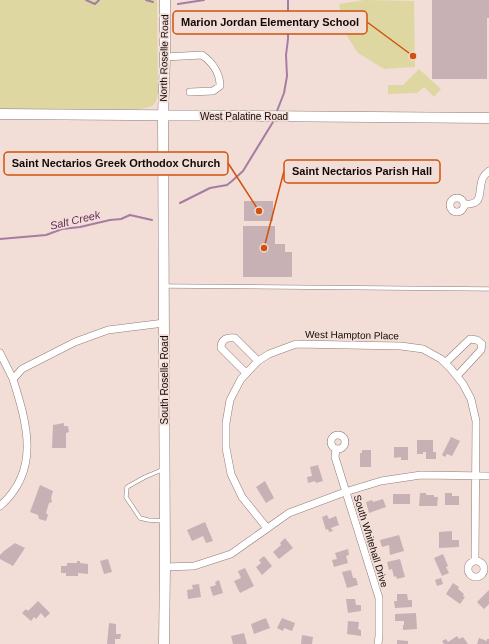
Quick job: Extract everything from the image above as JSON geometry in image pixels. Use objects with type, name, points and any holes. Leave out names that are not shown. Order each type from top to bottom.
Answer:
[{"type":"main road","name":"North Roselle Road","points":[[163,116],[165,0]]},
{"type":"main road","name":"West Palatine Road","points":[[0,114],[489,118]]},
{"type":"main road","name":"South Roselle Road","points":[[163,116],[165,468],[164,644]]},
{"type":"street","points":[[165,57],[202,55],[213,64],[220,81],[220,86],[214,91],[190,92]]},
{"type":"street","points":[[464,204],[470,205],[478,201],[481,194],[484,176],[489,171]]},
{"type":"street","points":[[13,379],[22,369],[74,342],[108,330],[164,323]]},
{"type":"street","points":[[246,373],[221,348],[221,344],[224,339],[229,337],[235,338],[258,361]]},
{"type":"street","points":[[445,363],[470,339],[477,340],[482,344],[481,350],[457,376]]},
{"type":"street","name":"West Hampton Place","points":[[267,528],[242,497],[231,474],[226,448],[226,423],[230,400],[241,379],[246,373],[258,361],[269,354],[296,344],[401,346],[422,349],[445,363],[463,384],[471,399],[476,422],[475,561]]},
{"type":"street","points":[[0,353],[13,379],[21,404],[28,451],[26,469],[16,488],[0,506]]},
{"type":"street","name":"South Whitehall Drive","points":[[336,450],[335,457],[345,492],[379,598],[378,644]]},
{"type":"street","points":[[165,567],[194,566],[231,554],[289,513],[345,492],[381,481],[420,475],[489,476]]},
{"type":"lane","points":[[164,286],[489,290]]},
{"type":"lane","points":[[165,468],[127,487],[126,497],[140,518],[148,520],[165,520]]},
{"type":"shaded area","points":[[0,0],[157,0],[158,93],[155,104],[150,107],[139,109],[0,110]]},
{"type":"shaded area","points":[[364,0],[414,1],[415,67],[384,69],[358,53],[345,33],[339,4]]},
{"type":"shaded area","points":[[419,69],[441,89],[434,97],[424,87],[417,93],[388,94],[388,85],[403,85]]},
{"type":"building","points":[[432,0],[489,0],[489,18],[487,18],[487,79],[432,79]]},
{"type":"building","points":[[244,201],[273,201],[273,221],[244,221]]},
{"type":"building","points":[[243,226],[275,226],[275,244],[285,244],[285,252],[292,252],[292,277],[243,277]]},
{"type":"building","points":[[64,423],[64,426],[68,426],[69,432],[66,433],[66,448],[52,448],[53,425]]},
{"type":"building","points":[[451,437],[460,441],[452,456],[447,454],[445,457],[442,455]]},
{"type":"building","points":[[417,440],[433,440],[433,452],[436,452],[436,459],[426,459],[426,452],[423,452],[423,454],[417,454]]},
{"type":"building","points":[[394,447],[408,447],[408,460],[401,460],[401,457],[394,458]]},
{"type":"building","points":[[362,450],[371,450],[371,467],[360,467],[360,453],[362,453]]},
{"type":"building","points":[[318,465],[323,481],[308,483],[307,477],[312,476],[310,467]]},
{"type":"building","points":[[265,481],[274,498],[266,503],[256,487]]},
{"type":"building","points":[[40,485],[53,491],[51,498],[52,502],[49,503],[46,513],[48,515],[46,521],[39,519],[38,515],[30,512]]},
{"type":"building","points":[[420,493],[426,493],[426,495],[434,495],[434,497],[438,497],[437,506],[419,506]]},
{"type":"building","points":[[445,493],[452,493],[452,496],[459,496],[459,505],[445,505]]},
{"type":"building","points":[[393,494],[410,494],[410,504],[393,504]]},
{"type":"building","points":[[383,499],[386,507],[369,513],[366,502],[372,500],[373,502]]},
{"type":"building","points":[[327,515],[329,519],[336,516],[339,525],[331,528],[333,531],[329,532],[328,529],[326,530],[322,517]]},
{"type":"building","points":[[205,522],[213,541],[206,543],[203,536],[192,541],[187,530]]},
{"type":"building","points":[[452,531],[452,540],[459,540],[459,547],[439,548],[439,532]]},
{"type":"building","points":[[399,535],[404,551],[390,555],[389,545],[382,547],[380,540]]},
{"type":"building","points":[[285,538],[293,548],[279,559],[273,552],[281,545],[280,543]]},
{"type":"building","points":[[15,543],[25,548],[13,566],[0,559],[0,555]]},
{"type":"building","points":[[348,549],[349,555],[346,556],[348,563],[334,567],[332,560],[337,559],[335,553]]},
{"type":"building","points":[[443,554],[449,573],[442,576],[434,558]]},
{"type":"building","points":[[264,556],[272,566],[262,575],[256,567],[261,563],[259,560]]},
{"type":"building","points":[[108,559],[112,572],[104,574],[100,561]]},
{"type":"building","points":[[400,559],[405,577],[397,579],[396,576],[394,577],[392,569],[389,570],[387,562]]},
{"type":"building","points":[[77,561],[88,564],[88,574],[78,573],[78,576],[66,576],[66,573],[61,573],[61,566],[67,566],[67,563],[77,563]]},
{"type":"building","points":[[245,568],[254,586],[240,593],[234,581],[241,578],[238,571]]},
{"type":"building","points":[[351,570],[353,578],[356,578],[358,585],[347,588],[342,572]]},
{"type":"building","points":[[441,578],[443,584],[437,586],[435,580]]},
{"type":"building","points":[[219,580],[223,593],[213,596],[210,587],[216,585],[215,582]]},
{"type":"building","points":[[453,583],[459,587],[458,589],[464,594],[463,596],[465,597],[460,604],[446,594]]},
{"type":"building","points":[[199,584],[201,597],[188,599],[187,590],[193,589],[192,585]]},
{"type":"building","points":[[489,590],[489,604],[484,609],[477,602]]},
{"type":"building","points":[[397,594],[407,594],[408,600],[412,600],[412,607],[395,608],[394,601],[397,601]]},
{"type":"building","points":[[346,599],[355,599],[356,605],[361,605],[361,611],[348,613]]},
{"type":"building","points":[[38,601],[50,613],[45,618],[41,613],[36,619],[34,617],[31,621],[22,613],[26,609],[28,611]]},
{"type":"building","points":[[416,613],[417,629],[403,630],[404,621],[395,621],[395,614]]},
{"type":"building","points":[[266,618],[270,628],[254,634],[251,624]]},
{"type":"building","points":[[282,618],[295,623],[292,631],[284,628],[283,631],[277,628]]},
{"type":"building","points":[[348,621],[359,622],[358,629],[361,630],[361,636],[347,634]]},
{"type":"building","points":[[109,623],[116,624],[116,634],[121,634],[120,639],[115,639],[115,644],[107,644]]},
{"type":"building","points":[[244,633],[247,644],[233,644],[231,636]]},
{"type":"building","points":[[302,635],[313,637],[312,644],[301,644]]},
{"type":"building","points":[[457,636],[459,639],[463,637],[468,644],[444,644],[442,641],[446,639],[448,642]]},
{"type":"building","points":[[479,638],[487,641],[487,639],[489,639],[489,644],[477,644]]},
{"type":"building","points":[[397,640],[408,641],[408,644],[397,644]]},
{"type":"waterway","points":[[86,0],[95,4],[99,0]]},
{"type":"waterway","points":[[146,0],[153,2]]},
{"type":"waterway","points":[[178,4],[204,0]]},
{"type":"waterway","name":"Salt Creek","points":[[277,111],[284,93],[287,76],[286,55],[288,39],[288,0]]},
{"type":"waterway","name":"Salt Creek","points":[[180,203],[210,188],[227,185],[232,181],[243,171],[273,122]]},
{"type":"waterway","name":"Salt Creek","points":[[0,239],[46,235],[62,229],[121,219],[130,215],[152,220]]},
{"type":"place","name":"Marion Jordan Elementary School","points":[[413,56]]},
{"type":"place","name":"Saint Nectarios Greek Orthodox Church","points":[[259,211]]},
{"type":"place","name":"Saint Nectarios Parish Hall","points":[[264,248]]}]
